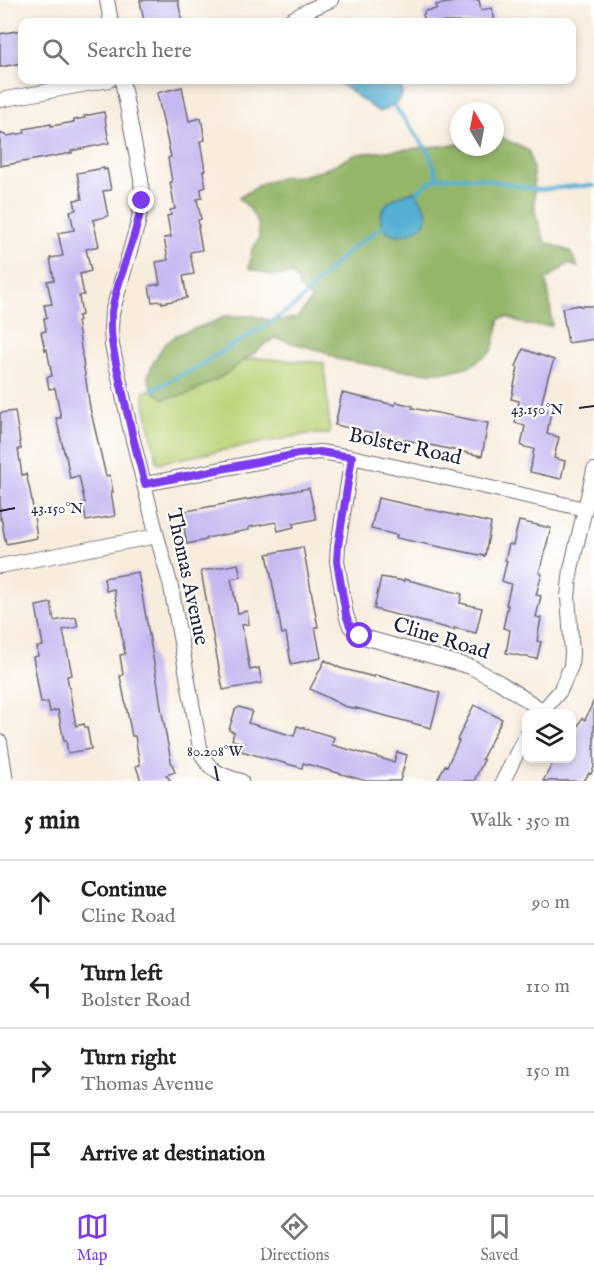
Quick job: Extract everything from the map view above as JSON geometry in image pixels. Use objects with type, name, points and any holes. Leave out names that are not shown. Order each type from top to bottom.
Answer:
[{"type":"street","points":[[107,0],[110,18]]},
{"type":"street","points":[[294,18],[331,0]]},
{"type":"street","points":[[0,100],[87,84]]},
{"type":"street","name":"Thomas Avenue","points":[[123,84],[141,179],[142,201],[138,223],[114,304],[111,327],[114,355],[130,428],[171,587],[201,753],[206,763],[214,771],[241,781]]},
{"type":"street","name":"Bolster Road","points":[[145,484],[298,454],[320,452],[352,457],[585,509]]},
{"type":"street","name":"Cline Road","points":[[352,457],[337,561],[350,626],[360,636],[471,666],[500,682],[537,709]]},
{"type":"street","points":[[544,709],[560,691],[571,666],[568,583],[594,470]]},
{"type":"street","points":[[0,566],[157,536]]},
{"type":"street","points":[[503,781],[522,743]]},
{"type":"street","points":[[0,747],[6,781]]},
{"type":"green space","points":[[504,139],[529,151],[533,170],[535,212],[545,242],[570,251],[578,267],[568,264],[546,280],[552,326],[526,325],[508,317],[500,318],[492,351],[470,366],[446,372],[399,370],[337,359],[323,351],[274,338],[223,376],[188,394],[164,399],[152,390],[148,376],[153,363],[164,345],[177,335],[225,316],[255,316],[272,321],[297,318],[312,299],[298,287],[298,281],[291,274],[275,276],[249,268],[252,250],[259,239],[258,223],[250,209],[239,198],[261,184],[283,177],[302,176],[323,170],[357,154],[450,145],[450,156],[504,156]]},
{"type":"green space","points":[[254,358],[324,363],[330,434],[307,434],[157,463],[143,392]]},
{"type":"water","points":[[340,84],[400,84],[402,91],[399,100],[379,112]]},
{"type":"water","points":[[414,191],[428,215],[427,219],[413,232],[400,235],[388,232],[381,221],[383,209],[394,198]]},
{"type":"building","points":[[140,0],[178,0],[181,18],[143,18]]},
{"type":"building","points":[[479,0],[481,10],[492,8],[494,18],[424,18],[425,11],[437,9],[436,5]]},
{"type":"building","points":[[18,31],[18,64],[0,67],[0,34]]},
{"type":"building","points":[[182,87],[189,121],[201,118],[205,140],[200,141],[206,187],[201,189],[202,198],[197,199],[201,219],[198,220],[198,227],[202,250],[190,252],[194,274],[183,276],[187,298],[162,303],[162,301],[152,302],[149,286],[160,284],[156,262],[168,260],[164,238],[171,237],[167,216],[171,215],[170,210],[175,209],[168,158],[171,157],[157,93]]},
{"type":"building","points":[[104,112],[109,143],[71,151],[72,153],[0,166],[0,133],[7,136],[25,133],[24,129],[74,122],[74,120],[85,118],[84,116]]},
{"type":"building","points":[[104,168],[104,170],[107,169],[111,190],[103,191],[108,216],[93,220],[99,246],[86,249],[91,271],[80,274],[84,295],[79,296],[82,315],[78,316],[79,321],[77,321],[90,408],[106,476],[110,475],[115,516],[86,521],[79,476],[70,478],[56,418],[61,418],[55,388],[49,389],[47,377],[52,376],[41,332],[46,331],[44,318],[47,318],[44,305],[52,304],[47,281],[54,280],[50,258],[63,256],[58,233],[74,230],[70,211],[76,210],[74,200],[82,199],[77,173]]},
{"type":"building","points":[[580,305],[594,306],[594,339],[568,343],[562,308]]},
{"type":"building","points":[[523,349],[554,360],[540,410],[551,412],[547,434],[559,437],[554,458],[565,461],[561,479],[530,472],[534,449],[521,446],[525,426],[515,423],[519,401],[511,399],[518,368],[516,367]]},
{"type":"building","points":[[342,393],[395,405],[396,402],[413,406],[412,408],[488,423],[482,456],[335,425]]},
{"type":"building","points":[[15,411],[21,449],[18,449],[22,475],[26,474],[37,538],[6,544],[0,519],[0,413]]},
{"type":"building","points":[[309,488],[316,519],[293,524],[294,527],[278,531],[276,522],[249,527],[249,530],[187,544],[181,512]]},
{"type":"building","points":[[378,498],[491,523],[485,556],[396,538],[397,535],[371,529]]},
{"type":"building","points":[[519,521],[551,528],[539,573],[542,574],[536,595],[541,596],[536,617],[541,618],[537,641],[541,642],[537,659],[506,653],[510,630],[503,628],[511,584],[502,581],[509,544],[513,545]]},
{"type":"building","points":[[303,547],[318,627],[315,627],[321,658],[291,664],[286,633],[282,634],[267,554]]},
{"type":"building","points":[[238,564],[241,577],[231,579],[238,613],[247,611],[249,624],[242,625],[250,670],[259,668],[262,683],[223,690],[201,571]]},
{"type":"building","points":[[138,572],[161,708],[175,772],[166,775],[171,781],[141,781],[136,766],[140,765],[135,736],[132,736],[120,676],[123,675],[120,655],[125,654],[114,589],[106,591],[104,578]]},
{"type":"building","points":[[381,577],[404,581],[404,579],[462,594],[460,603],[482,608],[476,633],[454,628],[454,630],[374,609]]},
{"type":"building","points":[[51,603],[54,621],[76,617],[78,627],[63,630],[72,675],[67,676],[76,726],[84,724],[87,727],[91,749],[68,753],[58,710],[50,712],[48,702],[41,703],[33,657],[38,656],[37,647],[43,646],[36,606]]},
{"type":"building","points":[[325,660],[340,668],[440,693],[431,728],[344,706],[310,689]]},
{"type":"building","points":[[594,700],[594,767],[591,774],[589,773],[584,781],[543,781],[553,763],[576,763],[576,731],[582,718],[585,720]]},
{"type":"building","points":[[474,705],[502,719],[474,781],[437,781],[445,765],[447,766]]},
{"type":"building","points":[[239,707],[252,711],[248,723],[294,736],[297,726],[334,737],[332,745],[394,762],[397,752],[407,755],[400,781],[366,781],[303,763],[302,768],[241,751],[244,743],[232,740],[234,732],[229,730],[235,710]]},
{"type":"waterway","points":[[394,105],[430,154],[438,178]]},
{"type":"waterway","points":[[418,194],[425,185],[438,178],[458,177],[478,178],[539,190],[594,186]]},
{"type":"waterway","points":[[152,390],[201,365],[280,316],[298,303],[351,249],[383,226]]},
{"type":"route","points":[[142,201],[138,223],[114,304],[111,327],[112,345],[145,484],[298,454],[320,452],[352,457],[337,561],[346,615],[350,626],[360,636]]}]
